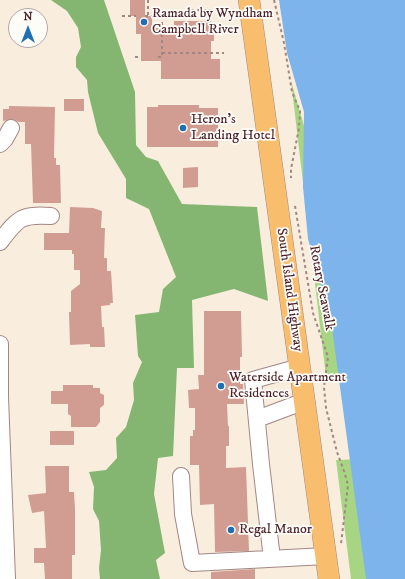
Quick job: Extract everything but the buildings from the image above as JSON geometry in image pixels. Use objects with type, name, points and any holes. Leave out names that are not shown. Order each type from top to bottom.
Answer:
[{"type":"main road","name":"South Island Highway","points":[[249,0],[304,401],[334,550],[329,579]]},
{"type":"street","points":[[0,144],[5,139],[11,128]]},
{"type":"street","points":[[0,242],[19,220],[26,216],[51,216]]},
{"type":"street","points":[[0,344],[0,397],[7,579]]},
{"type":"street","points":[[272,559],[253,380],[300,367]]},
{"type":"street","points":[[257,419],[304,401]]},
{"type":"street","points":[[182,476],[183,514],[192,564],[272,559],[334,550]]},
{"type":"path","points":[[148,0],[148,16]]},
{"type":"path","points":[[274,0],[284,43],[292,92],[300,111],[299,128],[291,169],[291,182]]},
{"type":"path","points":[[145,16],[182,16],[193,10],[218,10]]},
{"type":"path","points":[[122,16],[136,16]]},
{"type":"path","points":[[158,57],[162,57],[162,16]]},
{"type":"path","points":[[162,54],[224,54]]},
{"type":"path","points":[[135,57],[141,57]]},
{"type":"path","name":"Rotary Seawalk","points":[[295,203],[313,313],[328,357],[324,387],[326,408],[337,452],[348,485],[334,550]]},
{"type":"green space","points":[[51,0],[104,0],[135,92],[136,145],[146,157],[158,161],[182,204],[257,207],[268,301],[234,289],[192,300],[194,368],[177,368],[173,456],[158,458],[154,494],[165,553],[156,560],[160,579],[100,579],[99,568],[101,550],[99,521],[93,509],[94,487],[89,472],[106,470],[117,458],[116,438],[126,427],[134,400],[133,383],[142,362],[138,356],[135,315],[159,312],[163,289],[176,277],[149,209],[126,198],[126,179],[98,133],[88,92],[87,80],[76,67],[76,57],[81,47],[78,28],[67,11]]},
{"type":"green space","points":[[291,81],[307,136],[355,378],[326,377]]},
{"type":"green space","points":[[360,459],[369,579],[351,579],[336,460]]},
{"type":"water","points":[[279,0],[405,0],[405,579],[366,579],[332,328],[308,239],[303,187],[304,112],[287,53]]},
{"type":"place","name":"Ramada by Wyndham Campbell River","points":[[144,22]]},
{"type":"place","name":"Heron's Landing Hotel","points":[[183,128]]},
{"type":"place","name":"Waterside Apartment Residences","points":[[221,386]]},
{"type":"place","name":"Regal Manor","points":[[231,530]]}]
